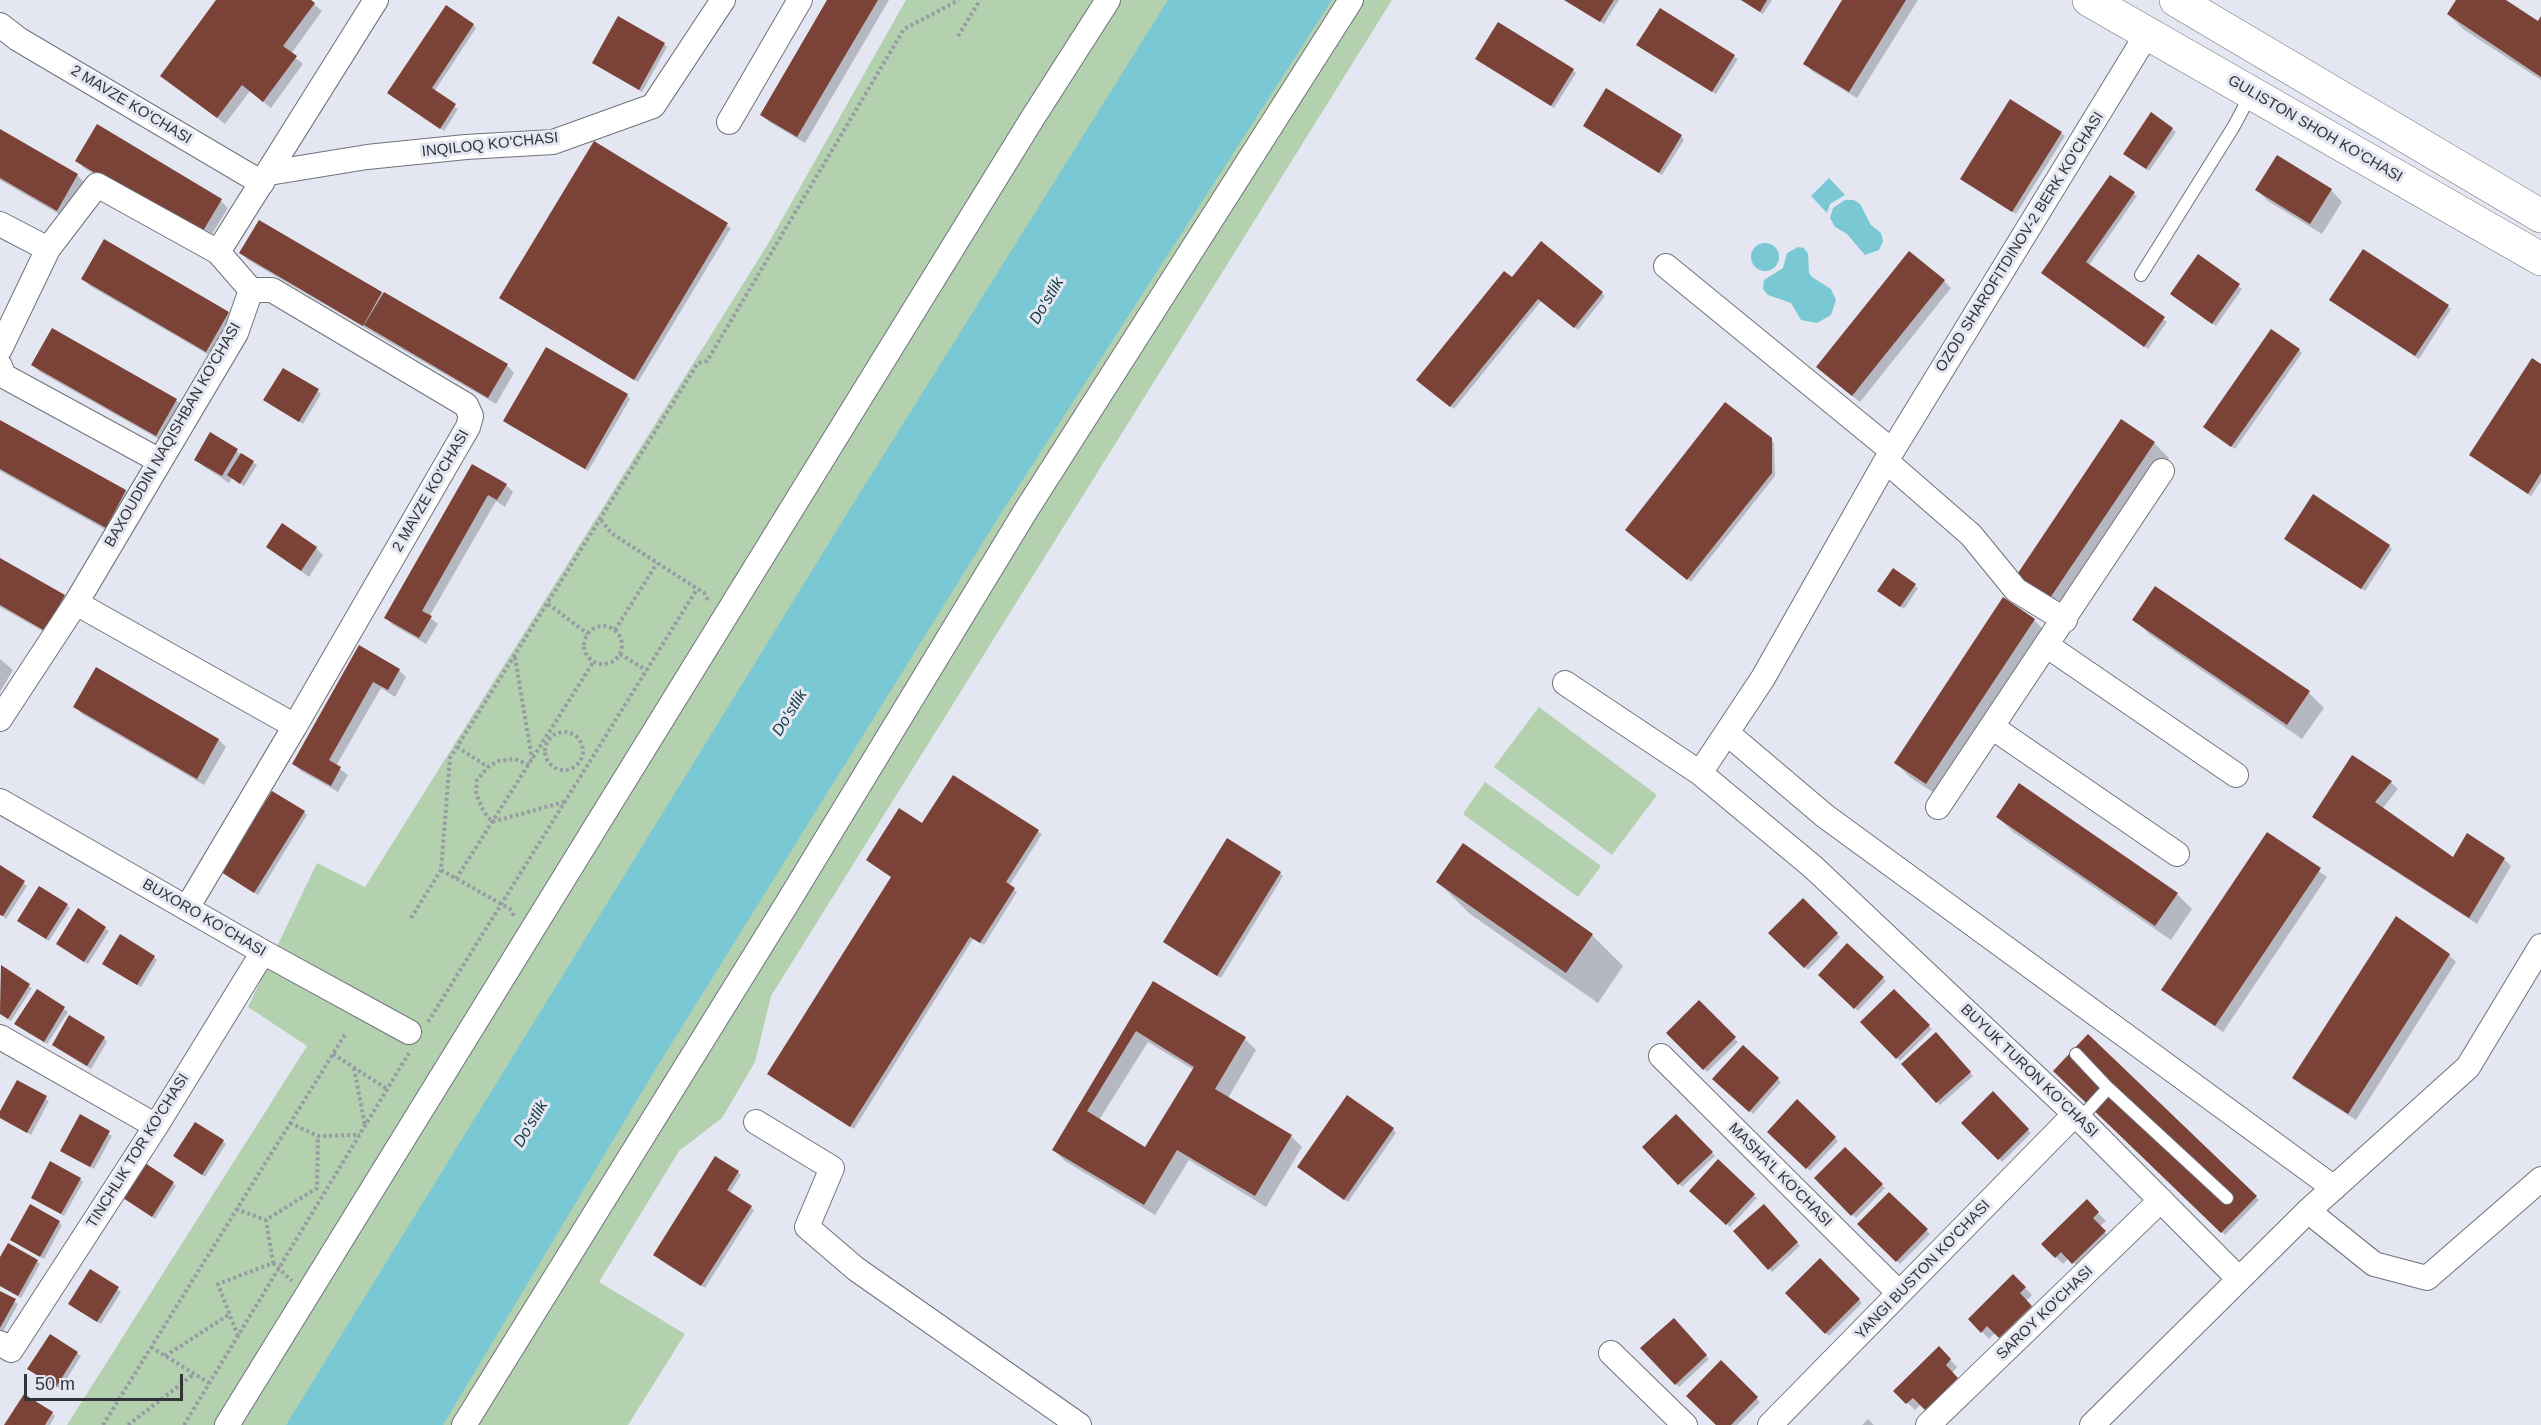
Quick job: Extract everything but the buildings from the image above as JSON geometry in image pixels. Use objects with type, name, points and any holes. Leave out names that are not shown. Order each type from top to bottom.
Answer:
[{"type":"main road","points":[[2176,0],[2541,216]]},
{"type":"main road","name":"GULISTON SHOH KO'CHASI","points":[[2091,2],[2541,259]]},
{"type":"street","points":[[218,252],[376,0]]},
{"type":"street","name":"INQILOQ KO'CHASI","points":[[265,178],[367,157],[466,147],[553,142],[653,106],[723,0]]},
{"type":"street","points":[[729,122],[800,0]]},
{"type":"street","points":[[227,1425],[1032,119],[1108,0]]},
{"type":"street","points":[[464,1425],[788,902],[1038,492],[1301,83],[1351,0]]},
{"type":"street","name":"2 MAVZE KO'CHASI","points":[[0,26],[18,39],[265,178]]},
{"type":"street","name":"OZOD SHAROFITDINOV-2 BERK KO'CHASI","points":[[1700,773],[1763,678],[1889,455],[2147,34]]},
{"type":"street","points":[[0,349],[48,249],[98,185],[218,252],[251,290]]},
{"type":"street","points":[[0,224],[48,249]]},
{"type":"street","points":[[1666,266],[1889,455],[1971,535],[2016,590],[2065,620]]},
{"type":"street","name":"2 MAVZE KO'CHASI","points":[[251,290],[272,290],[466,405],[471,416],[468,427],[295,726]]},
{"type":"street","name":"BAXOUDDIN NAQISHBAN KO'CHASI","points":[[0,719],[76,603],[236,333],[251,290]]},
{"type":"street","points":[[0,366],[4,376],[160,461]]},
{"type":"street","points":[[1938,807],[2065,620],[2162,471]]},
{"type":"street","points":[[76,603],[295,726],[187,908]]},
{"type":"street","points":[[2046,645],[2236,775]]},
{"type":"street","name":"BUYUK TURON KO'CHASI","points":[[1565,683],[1700,773],[1814,867],[2078,1116],[2239,1279]]},
{"type":"street","points":[[1992,727],[2177,854]]},
{"type":"street","points":[[1727,733],[1826,816],[2334,1188]]},
{"type":"street","name":"BUXORO KO'CHASI","points":[[0,801],[263,952],[417,1034]]},
{"type":"street","points":[[2093,1425],[2308,1211],[2468,1067],[2541,946]]},
{"type":"street","name":"TINCHLIK TOR KO'CHASI","points":[[6,1347],[156,1126],[263,952]]},
{"type":"street","points":[[0,1037],[156,1126]]},
{"type":"street","name":"MASHA'L KO'CHASI","points":[[1661,1056],[1899,1293]]},
{"type":"street","name":"YANGI BUSTON KO'CHASI","points":[[1770,1425],[1899,1293],[2078,1116]]},
{"type":"street","points":[[756,1122],[832,1168],[807,1227],[856,1269],[1079,1425]]},
{"type":"street","points":[[2308,1211],[2374,1264],[2427,1278],[2541,1179]]},
{"type":"street","name":"SAROY KO'CHASI","points":[[1928,1425],[2161,1200]]},
{"type":"street","points":[[1611,1353],[1685,1425]]},
{"type":"lane","points":[[2140,275],[2234,126],[2251,93]]},
{"type":"lane","points":[[2076,1054],[2108,1088],[2227,1198]]},
{"type":"lane","points":[[2078,1116],[2108,1088]]},
{"type":"path","points":[[411,918],[441,870],[450,758],[698,363],[707,361],[904,29],[959,0]]},
{"type":"path","points":[[958,36],[980,0]]},
{"type":"path","points":[[601,520],[611,533],[704,593],[711,605],[726,617]]},
{"type":"path","points":[[615,630],[657,563]]},
{"type":"path","points":[[183,1425],[326,1193],[417,1034],[696,589]]},
{"type":"path","points":[[548,604],[588,634]]},
{"type":"path","points":[[603,626],[615,630],[622,640],[620,654],[617,658],[606,663],[594,661],[589,657],[584,646],[588,634],[597,627],[603,626]]},
{"type":"path","points":[[620,654],[646,670]]},
{"type":"path","points":[[515,656],[532,759]]},
{"type":"path","points":[[456,879],[532,759],[547,740],[594,661]]},
{"type":"path","points":[[564,732],[575,736],[582,747],[579,761],[573,768],[567,770],[555,768],[546,759],[547,740],[564,732]]},
{"type":"path","points":[[457,747],[488,767]]},
{"type":"path","points":[[492,822],[484,812],[476,794],[477,780],[488,767],[498,760],[515,759],[529,765]]},
{"type":"path","points":[[579,761],[587,765]]},
{"type":"path","points":[[492,822],[564,802]]},
{"type":"path","points":[[441,870],[510,909],[517,920],[532,929]]},
{"type":"path","points":[[103,1425],[346,1033]]},
{"type":"path","points":[[333,1054],[387,1089]]},
{"type":"path","points":[[354,1068],[365,1126]]},
{"type":"path","points":[[290,1123],[318,1136],[360,1135]]},
{"type":"path","points":[[317,1188],[318,1136]]},
{"type":"path","points":[[317,1188],[326,1193]]},
{"type":"path","points":[[266,1220],[317,1188]]},
{"type":"path","points":[[236,1209],[266,1220]]},
{"type":"path","points":[[238,1336],[218,1284],[273,1263],[266,1220]]},
{"type":"path","points":[[165,1356],[230,1314]]},
{"type":"path","points":[[151,1347],[209,1383]]},
{"type":"path","points":[[128,1425],[194,1374]]},
{"type":"green space","points":[[906,0],[1392,0],[771,996],[755,1062],[722,1118],[679,1151],[599,1282],[685,1334],[628,1425],[67,1425],[307,1046],[248,1007],[317,863],[365,887],[768,244]]},
{"type":"green space","points":[[1539,707],[1657,795],[1612,855],[1494,767]]},
{"type":"green space","points":[[1485,782],[1601,866],[1578,897],[1463,814]]},
{"type":"water","name":"Do'stlik","points":[[1168,0],[1332,0],[998,518],[652,1075],[443,1425],[286,1425],[853,504]]},
{"type":"water","points":[[1829,178],[1845,195],[1830,204],[1827,213],[1811,196]]},
{"type":"water","points":[[1845,200],[1854,200],[1860,204],[1871,225],[1881,233],[1883,241],[1879,250],[1865,255],[1847,234],[1835,227],[1830,218],[1833,208]]},
{"type":"water","points":[[1765,243],[1775,247],[1779,257],[1775,267],[1765,271],[1755,267],[1751,257],[1755,247]]},
{"type":"water","points":[[1798,247],[1804,248],[1808,254],[1809,273],[1831,289],[1836,300],[1831,315],[1817,323],[1801,320],[1791,303],[1768,295],[1763,289],[1764,280],[1783,268],[1787,253]]}]
